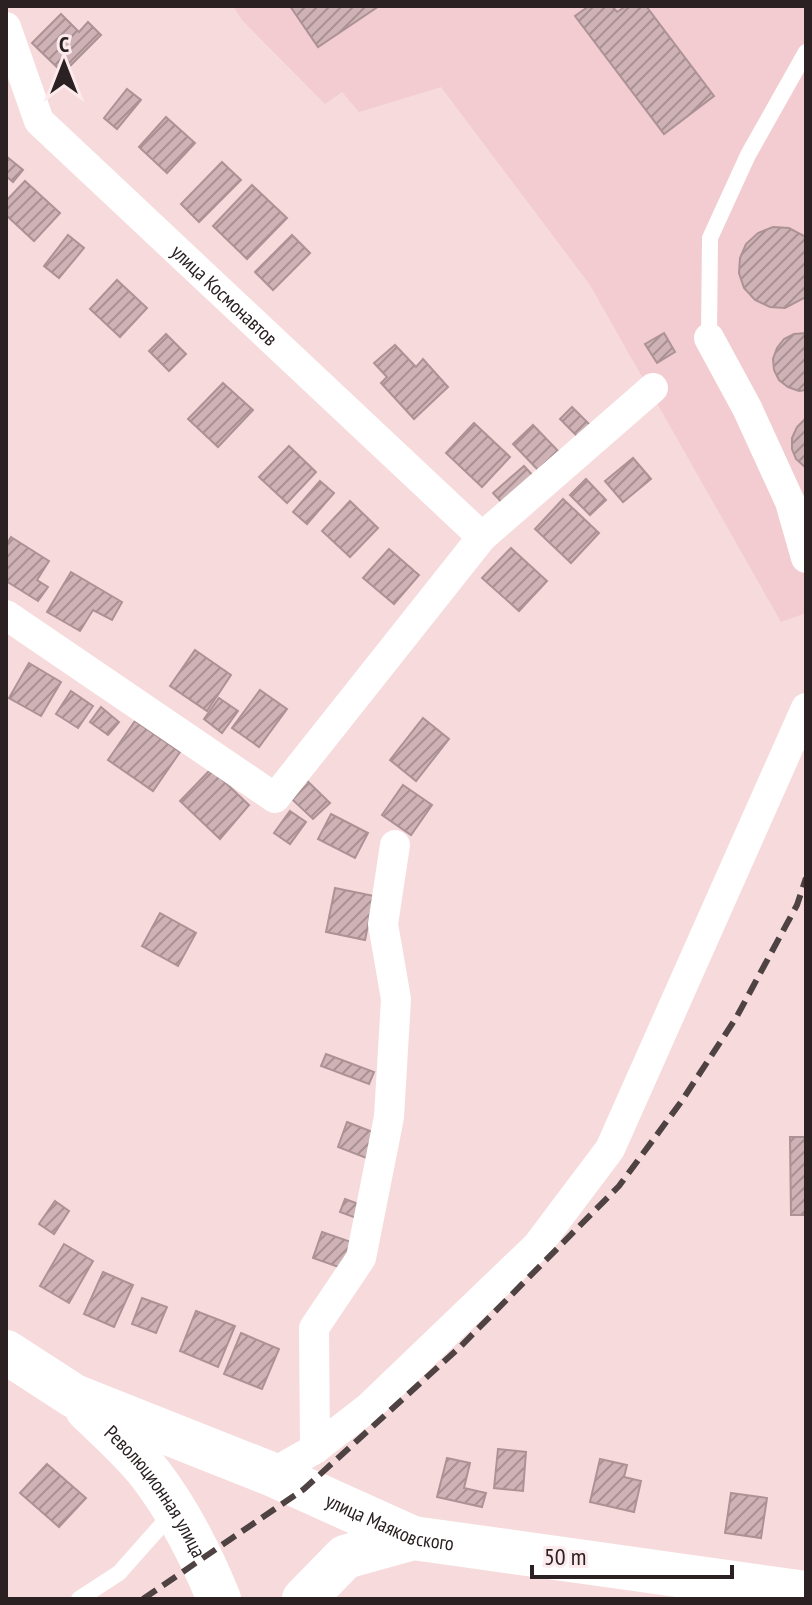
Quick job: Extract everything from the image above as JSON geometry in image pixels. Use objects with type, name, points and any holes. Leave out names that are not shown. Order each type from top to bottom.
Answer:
[{"type":"street","name":"улица Космонавтов","points":[[6,27],[39,121],[482,537]]},
{"type":"street","points":[[709,338],[747,408],[790,502],[806,558]]},
{"type":"street","points":[[6,615],[275,798],[482,537],[653,388]]},
{"type":"street","points":[[271,1474],[315,1449],[369,1407],[537,1246],[610,1149],[806,708]]},
{"type":"street","points":[[315,1449],[314,1328],[361,1258],[389,1117],[396,999],[383,924],[395,845]]},
{"type":"street","name":"улица Маяковского","points":[[6,1352],[74,1396],[271,1474],[413,1538],[806,1593]]},
{"type":"street","name":"Революционная улица","points":[[74,1396],[150,1473],[202,1558],[219,1599]]},
{"type":"street","points":[[304,1599],[345,1557],[413,1538]]},
{"type":"lane","points":[[709,338],[710,238],[748,155],[806,52]]},
{"type":"lane","points":[[79,1599],[119,1573],[175,1510]]},
{"type":"shaded area","points":[[233,6],[806,6],[806,613],[781,622],[590,285],[441,87],[359,112],[342,92],[325,104],[242,20]]},
{"type":"building","points":[[290,6],[379,6],[318,47]]},
{"type":"building","points":[[589,6],[612,6],[617,12],[626,6],[646,6],[714,96],[664,134],[575,16]]},
{"type":"building","points":[[61,14],[79,32],[88,22],[101,35],[63,73],[32,43]]},
{"type":"building","points":[[127,89],[141,100],[117,129],[104,118]]},
{"type":"building","points":[[166,117],[195,143],[167,173],[139,147]]},
{"type":"building","points":[[6,156],[23,170],[13,182],[6,176]]},
{"type":"building","points":[[222,162],[241,180],[199,222],[181,204]]},
{"type":"building","points":[[25,181],[60,213],[34,241],[6,215],[6,201]]},
{"type":"building","points":[[252,185],[287,218],[247,259],[213,226]]},
{"type":"building","points":[[773,227],[789,228],[806,237],[806,297],[785,308],[770,307],[755,300],[744,288],[739,273],[740,258],[746,244],[758,233]]},
{"type":"building","points":[[68,235],[84,248],[59,278],[44,266]]},
{"type":"building","points":[[292,235],[310,253],[273,290],[255,272]]},
{"type":"building","points":[[117,280],[147,308],[120,337],[90,309]]},
{"type":"building","points":[[664,333],[675,352],[657,363],[645,344]]},
{"type":"building","points":[[806,333],[806,390],[799,391],[779,380],[773,359],[784,339]]},
{"type":"building","points":[[166,334],[186,354],[169,371],[149,351]]},
{"type":"building","points":[[395,345],[416,367],[423,359],[448,387],[414,419],[381,383],[387,377],[374,363]]},
{"type":"building","points":[[223,383],[253,410],[218,447],[188,419]]},
{"type":"building","points":[[572,407],[591,426],[579,438],[560,419]]},
{"type":"building","points":[[805,419],[806,468],[796,459],[792,449],[792,438]]},
{"type":"building","points":[[474,423],[510,457],[482,487],[446,453]]},
{"type":"building","points":[[533,425],[561,454],[541,473],[513,444]]},
{"type":"building","points":[[289,446],[316,472],[287,503],[259,477]]},
{"type":"building","points":[[633,458],[651,479],[623,502],[605,481]]},
{"type":"building","points":[[524,466],[536,479],[506,507],[493,493]]},
{"type":"building","points":[[586,479],[606,500],[590,515],[570,495]]},
{"type":"building","points":[[320,481],[334,493],[307,524],[293,512]]},
{"type":"building","points":[[563,499],[599,533],[571,563],[535,529]]},
{"type":"building","points":[[350,501],[378,528],[350,557],[322,531]]},
{"type":"building","points":[[11,537],[49,561],[37,580],[48,587],[38,601],[6,581],[6,545]]},
{"type":"building","points":[[511,548],[547,581],[519,611],[482,578]]},
{"type":"building","points":[[389,549],[419,575],[394,604],[363,578]]},
{"type":"building","points":[[71,572],[122,602],[112,620],[93,610],[80,631],[47,612]]},
{"type":"building","points":[[195,650],[231,675],[207,711],[170,686]]},
{"type":"building","points":[[29,663],[61,682],[41,716],[9,698]]},
{"type":"building","points":[[260,690],[287,709],[259,747],[232,728]]},
{"type":"building","points":[[71,691],[93,706],[78,728],[56,714]]},
{"type":"building","points":[[219,698],[238,711],[222,733],[204,719]]},
{"type":"building","points":[[101,707],[119,722],[108,735],[90,722]]},
{"type":"building","points":[[423,718],[449,739],[416,781],[390,760]]},
{"type":"building","points":[[135,721],[180,752],[153,791],[108,760]]},
{"type":"building","points":[[211,769],[249,805],[220,839],[180,801]]},
{"type":"building","points":[[296,770],[330,803],[313,819],[279,787]]},
{"type":"building","points":[[403,785],[432,805],[411,835],[382,815]]},
{"type":"building","points":[[290,811],[306,822],[290,844],[274,833]]},
{"type":"building","points":[[331,814],[368,833],[355,858],[318,839]]},
{"type":"building","points":[[335,888],[374,896],[365,940],[326,932]]},
{"type":"building","points":[[160,913],[196,933],[178,966],[142,946]]},
{"type":"building","points":[[326,1054],[374,1072],[369,1084],[321,1066]]},
{"type":"building","points":[[347,1122],[378,1134],[369,1159],[338,1147]]},
{"type":"building","points":[[790,1137],[806,1137],[806,1215],[791,1215]]},
{"type":"building","points":[[345,1199],[364,1206],[359,1219],[340,1212]]},
{"type":"building","points":[[55,1201],[69,1211],[54,1234],[39,1224]]},
{"type":"building","points":[[322,1232],[357,1244],[347,1270],[313,1258]]},
{"type":"building","points":[[64,1244],[93,1261],[69,1303],[40,1286]]},
{"type":"building","points":[[103,1272],[133,1285],[114,1327],[84,1314]]},
{"type":"building","points":[[142,1298],[167,1307],[156,1333],[132,1324]]},
{"type":"building","points":[[196,1311],[235,1326],[218,1367],[180,1351]]},
{"type":"building","points":[[241,1333],[279,1349],[262,1389],[224,1374]]},
{"type":"building","points":[[498,1449],[526,1452],[523,1491],[494,1488]]},
{"type":"building","points":[[447,1458],[470,1463],[464,1488],[486,1493],[482,1507],[437,1497]]},
{"type":"building","points":[[600,1459],[627,1465],[624,1477],[641,1481],[634,1512],[590,1502]]},
{"type":"building","points":[[47,1464],[86,1498],[59,1527],[20,1493]]},
{"type":"building","points":[[731,1493],[767,1498],[761,1538],[725,1533]]},
{"type":"railway","points":[[143,1599],[304,1489],[461,1346],[619,1186],[681,1102],[736,1018],[797,905],[806,878]]}]
